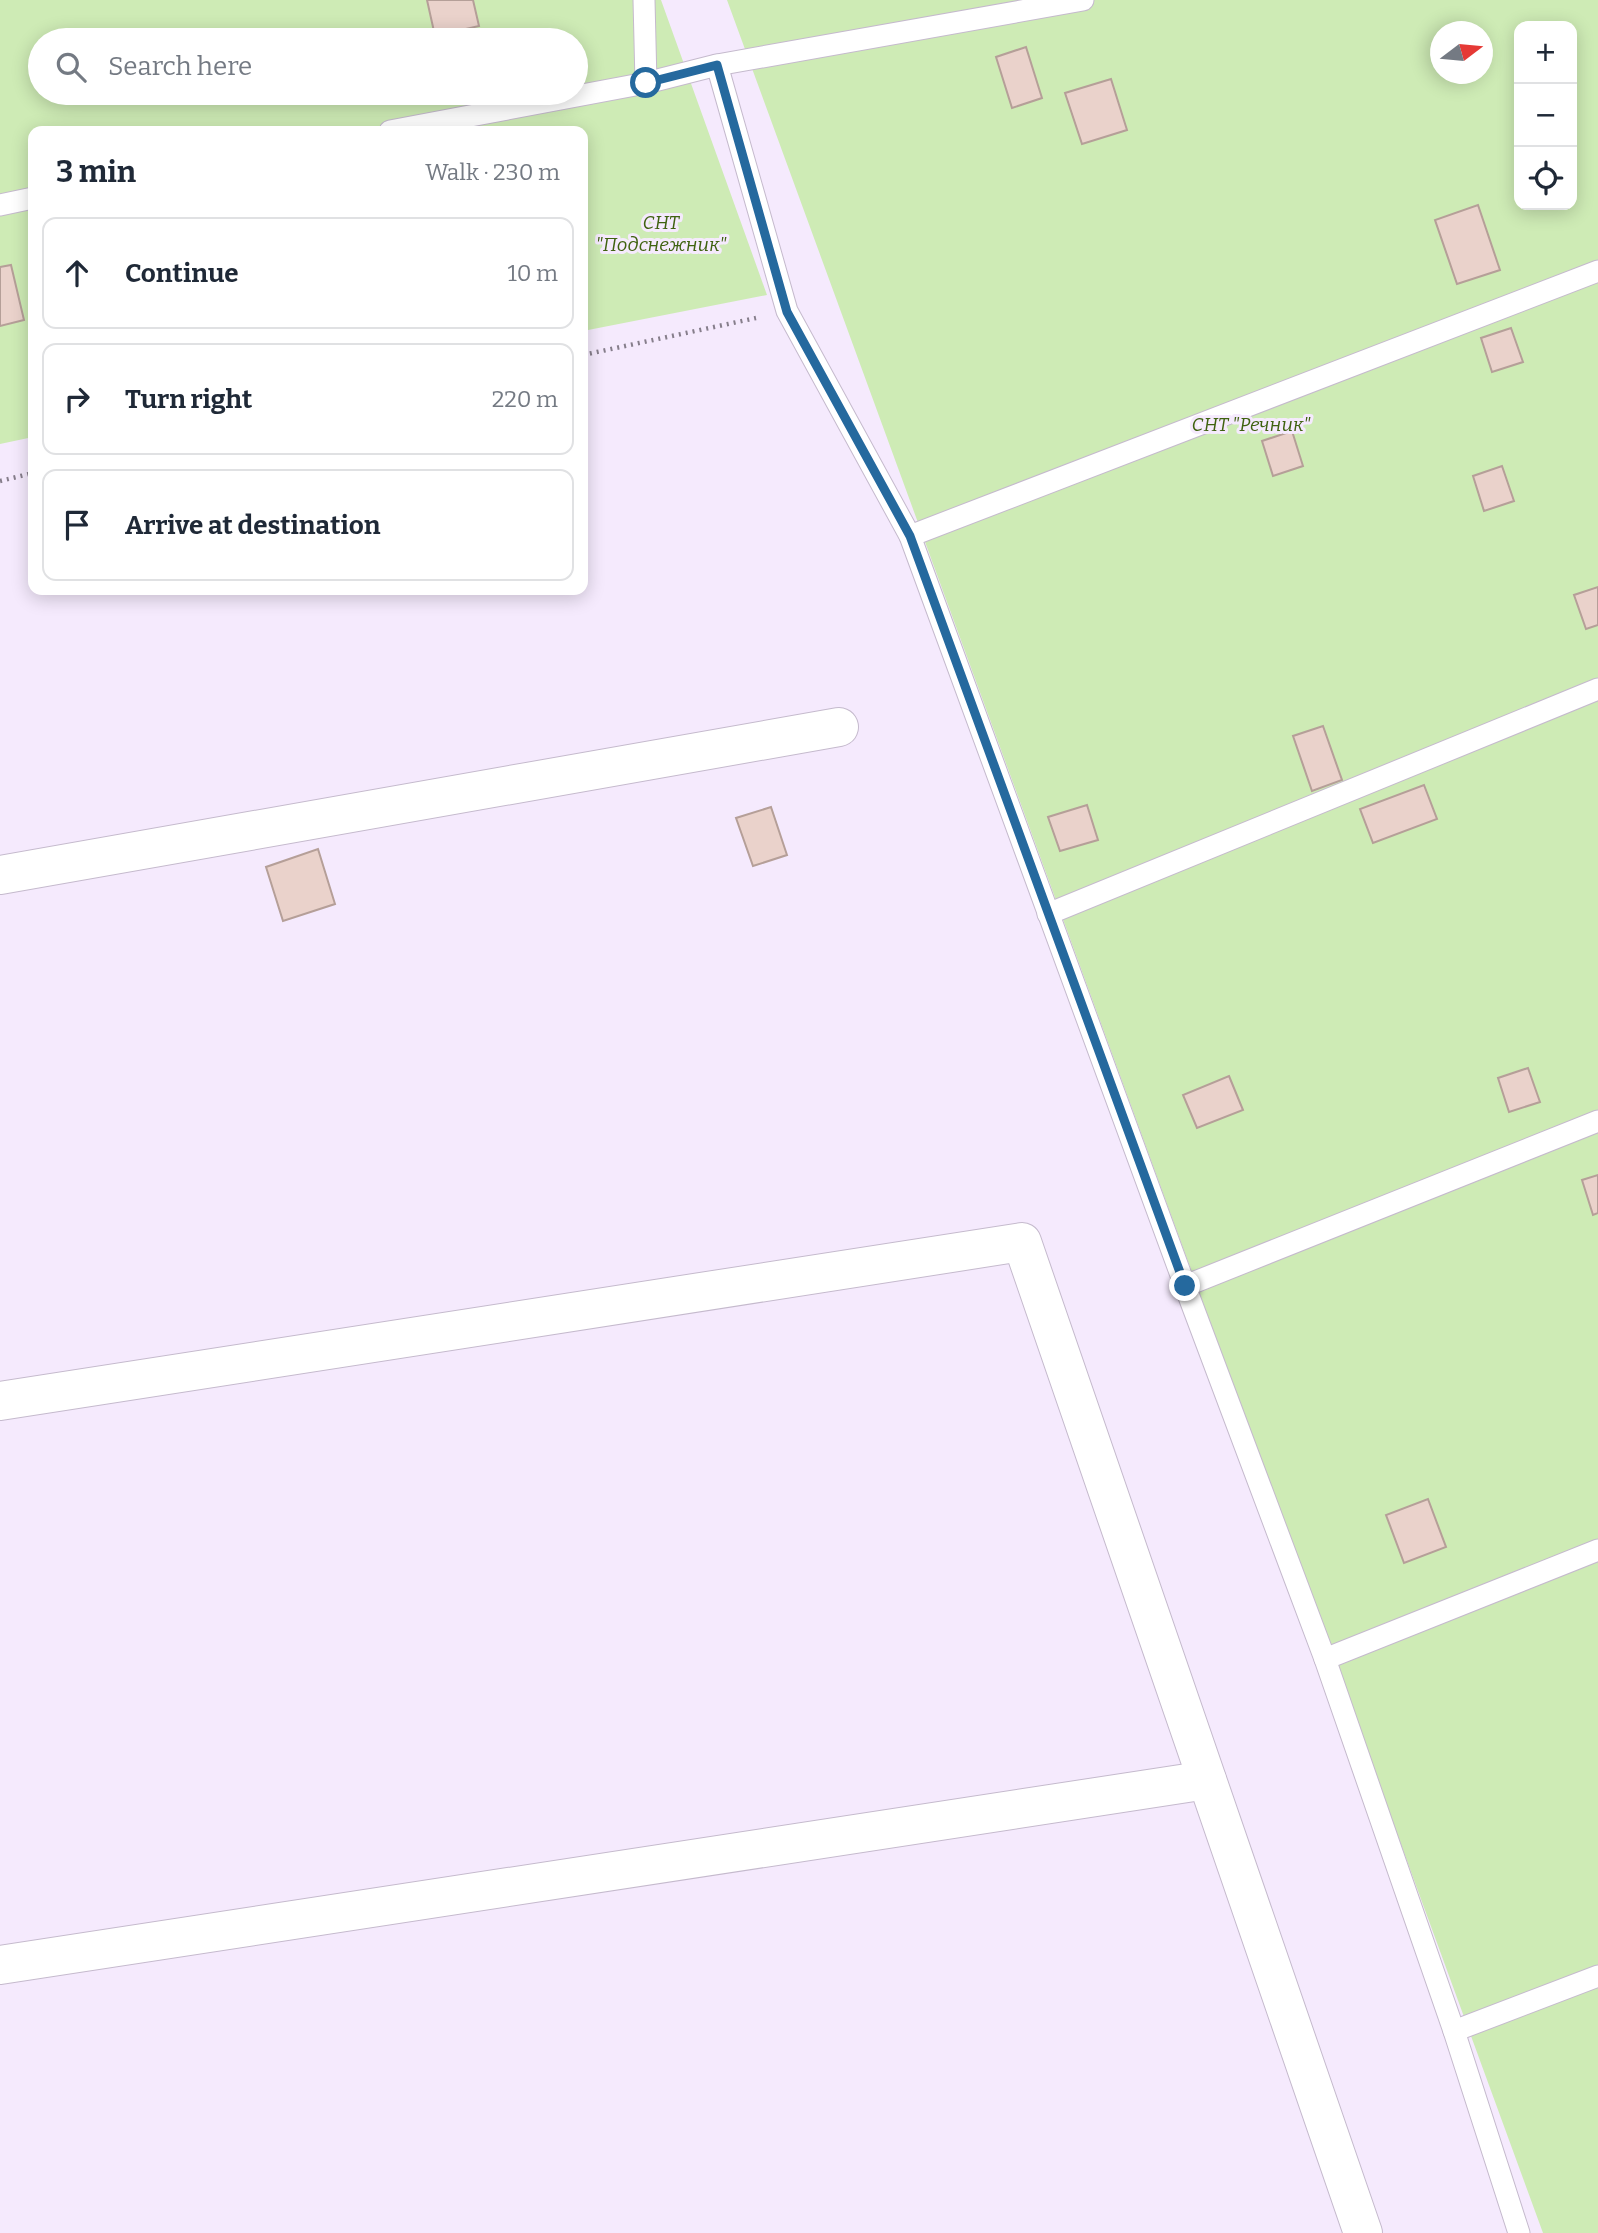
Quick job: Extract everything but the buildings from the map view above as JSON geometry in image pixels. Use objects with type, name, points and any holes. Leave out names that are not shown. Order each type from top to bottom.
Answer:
[{"type":"street","points":[[0,876],[839,727]]},
{"type":"street","points":[[0,1401],[1022,1242],[1363,2233]]},
{"type":"street","points":[[0,1965],[1207,1780]]},
{"type":"lane","points":[[644,0],[646,83]]},
{"type":"lane","points":[[588,94],[717,65],[1083,0]]},
{"type":"lane","points":[[717,65],[787,312],[910,536],[1325,1659],[1454,2031],[1519,2233]]},
{"type":"lane","points":[[417,126],[529,105]]},
{"type":"lane","points":[[0,205],[28,199]]},
{"type":"lane","points":[[910,536],[1598,271]]},
{"type":"lane","points":[[1048,915],[1598,689]]},
{"type":"lane","points":[[1185,1286],[1598,1121]]},
{"type":"lane","points":[[1325,1659],[1598,1550]]},
{"type":"lane","points":[[1454,2031],[1598,1976]]},
{"type":"path","points":[[588,354],[787,312]]},
{"type":"path","points":[[0,481],[28,474]]},
{"type":"green space","name":"СНТ \"Подснежник\"","points":[[0,0],[661,0],[767,295],[588,330],[588,126],[28,126],[28,438],[0,444]]},
{"type":"green space","name":"СНТ \"Речник\"","points":[[727,0],[1598,0],[1598,2233],[1543,2233]]},
{"type":"route","points":[[646,83],[717,65],[787,312],[910,536],[1185,1286]]}]
